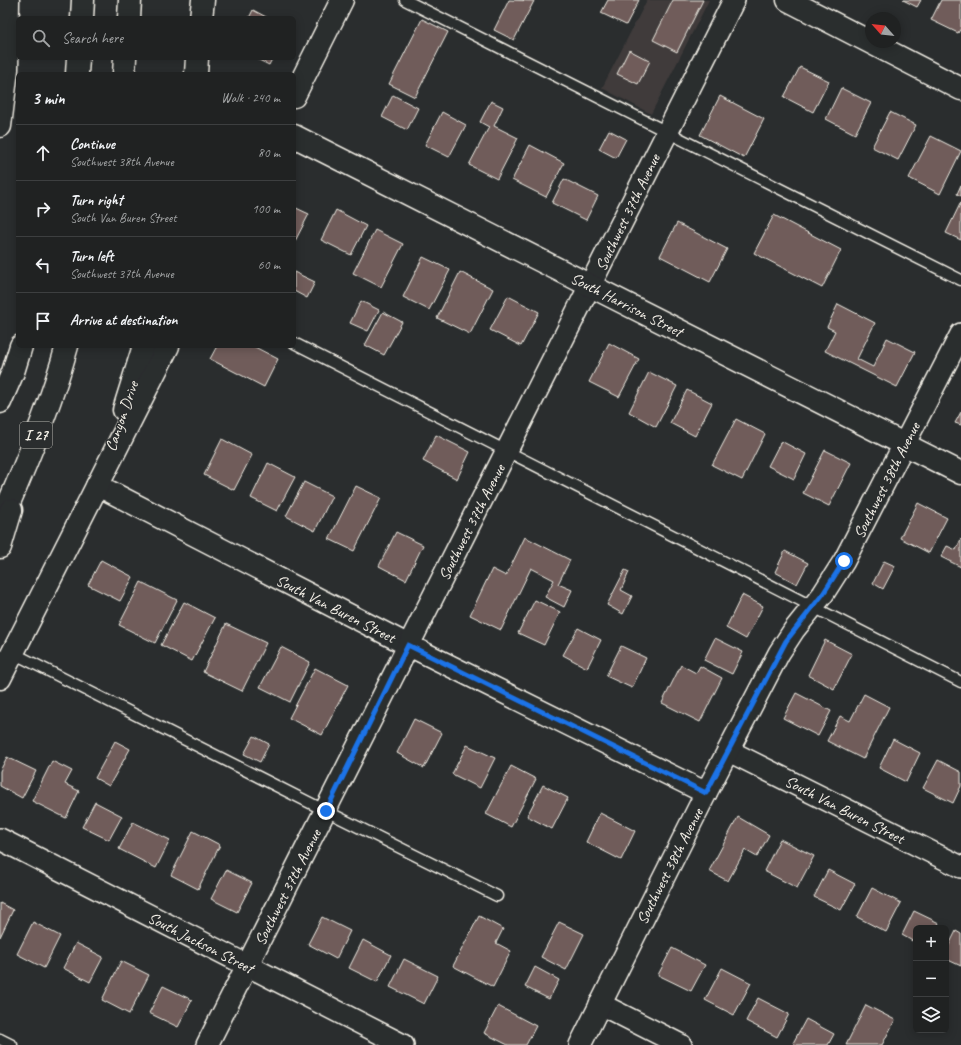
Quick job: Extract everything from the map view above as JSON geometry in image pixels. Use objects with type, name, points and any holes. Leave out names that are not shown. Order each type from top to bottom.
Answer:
[{"type":"main road","points":[[0,126],[7,69],[8,0]]},
{"type":"main road","points":[[82,16],[83,0]]},
{"type":"main road","points":[[129,16],[130,0]]},
{"type":"main road","points":[[201,16],[203,0]]},
{"type":"main road","points":[[296,92],[342,0]]},
{"type":"main road","points":[[788,0],[961,89]]},
{"type":"main road","points":[[77,72],[78,60]]},
{"type":"main road","points":[[124,72],[125,60]]},
{"type":"main road","points":[[196,72],[197,60]]},
{"type":"main road","name":"South Harrison Street","points":[[296,137],[961,473]]},
{"type":"main road","points":[[0,402],[13,372],[20,348]]},
{"type":"main road","name":"I 27","points":[[0,523],[23,471],[61,369],[66,348]]},
{"type":"main road","name":"Canyon Drive","points":[[97,485],[124,410],[143,348]]},
{"type":"main road","points":[[0,678],[167,348]]},
{"type":"main road","points":[[0,394],[13,372]]},
{"type":"main road","points":[[0,547],[23,471]]},
{"type":"street","name":"Southwest 37th Avenue","points":[[207,1045],[734,0]]},
{"type":"street","name":"Southwest 38th Avenue","points":[[580,1045],[706,793],[786,641],[823,594],[844,561],[961,334]]},
{"type":"street","name":"South Van Buren Street","points":[[97,485],[408,645],[706,793]]},
{"type":"street","name":"South Van Buren Street","points":[[729,751],[961,867]]},
{"type":"street","name":"South Jackson Street","points":[[0,840],[403,1045]]},
{"type":"street","points":[[600,1004],[681,1045]]},
{"type":"lane","points":[[405,0],[961,280]]},
{"type":"lane","points":[[296,344],[961,682]]},
{"type":"lane","points":[[13,653],[497,896]]},
{"type":"lane","points":[[0,1039],[12,1045]]},
{"type":"shaded area","points":[[647,0],[709,0],[651,114],[602,88]]},
{"type":"building","points":[[509,0],[534,1],[514,40],[494,30]]},
{"type":"building","points":[[608,0],[639,0],[626,25],[601,13]]},
{"type":"building","points":[[673,0],[703,0],[677,52],[653,40]]},
{"type":"building","points":[[903,0],[921,0],[917,7]]},
{"type":"building","points":[[941,0],[961,0],[961,28],[958,33],[931,20]]},
{"type":"building","points":[[253,10],[264,16],[250,16]]},
{"type":"building","points":[[422,19],[448,32],[415,97],[389,84]]},
{"type":"building","points":[[629,50],[650,61],[638,84],[617,74]]},
{"type":"building","points":[[259,60],[272,60],[269,65]]},
{"type":"building","points":[[800,67],[829,81],[813,112],[784,97]]},
{"type":"building","points":[[841,88],[871,103],[855,134],[826,119]]},
{"type":"building","points":[[393,95],[418,108],[407,130],[382,117]]},
{"type":"building","points":[[720,96],[764,119],[744,158],[700,135]]},
{"type":"building","points":[[491,101],[503,107],[494,126],[518,138],[497,179],[469,165],[489,127],[480,122]]},
{"type":"building","points":[[442,112],[466,125],[449,157],[425,145]]},
{"type":"building","points":[[890,112],[916,125],[898,160],[872,147]]},
{"type":"building","points":[[609,130],[626,139],[616,158],[599,149]]},
{"type":"building","points":[[931,136],[961,151],[940,194],[909,178]]},
{"type":"building","points":[[530,145],[564,163],[546,197],[512,180]]},
{"type":"building","points":[[564,179],[598,196],[586,220],[552,203]]},
{"type":"building","points":[[961,185],[961,196],[957,194]]},
{"type":"building","points":[[961,202],[961,240],[946,233]]},
{"type":"building","points":[[296,208],[309,214],[296,239]]},
{"type":"building","points":[[336,210],[366,226],[351,255],[321,240]]},
{"type":"building","points":[[774,215],[841,250],[822,288],[754,253]]},
{"type":"building","points":[[677,223],[727,249],[710,282],[660,256]]},
{"type":"building","points":[[375,230],[403,244],[381,287],[353,273]]},
{"type":"building","points":[[423,257],[450,270],[429,310],[403,297]]},
{"type":"building","points":[[460,272],[493,289],[470,334],[437,318]]},
{"type":"building","points":[[296,273],[315,282],[307,298],[296,292]]},
{"type":"building","points":[[508,296],[539,312],[521,346],[490,330]]},
{"type":"building","points":[[361,301],[379,310],[368,331],[350,323]]},
{"type":"building","points":[[838,304],[875,323],[857,359],[873,367],[887,338],[915,352],[897,387],[825,351],[835,331],[827,327]]},
{"type":"building","points":[[383,312],[402,322],[384,355],[365,345]]},
{"type":"building","points":[[609,343],[639,359],[619,397],[589,382]]},
{"type":"building","points":[[216,348],[257,348],[278,359],[264,387],[210,359]]},
{"type":"building","points":[[649,372],[677,386],[656,427],[629,412]]},
{"type":"building","points":[[687,390],[712,403],[695,436],[670,423]]},
{"type":"building","points":[[961,412],[961,425],[955,423]]},
{"type":"building","points":[[736,419],[765,434],[742,480],[712,465]]},
{"type":"building","points":[[436,435],[470,452],[457,479],[423,461]]},
{"type":"building","points":[[222,439],[252,455],[234,490],[204,475]]},
{"type":"building","points":[[781,441],[806,454],[794,479],[768,466]]},
{"type":"building","points":[[825,450],[851,463],[829,506],[803,493]]},
{"type":"building","points":[[268,463],[295,477],[277,511],[251,498]]},
{"type":"building","points":[[304,482],[332,496],[315,531],[286,516]]},
{"type":"building","points":[[356,486],[381,498],[354,551],[329,539]]},
{"type":"building","points":[[918,503],[947,518],[929,553],[900,538]]},
{"type":"building","points":[[396,532],[423,545],[406,580],[379,566]]},
{"type":"building","points":[[525,537],[570,560],[558,584],[572,590],[564,607],[545,597],[554,580],[531,568],[501,630],[470,615],[492,569],[506,576]]},
{"type":"building","points":[[961,539],[961,567],[941,557],[947,546],[956,550]]},
{"type":"building","points":[[785,551],[808,563],[797,584],[775,572]]},
{"type":"building","points":[[101,560],[133,577],[120,601],[88,585]]},
{"type":"building","points":[[884,561],[895,566],[883,589],[873,583]]},
{"type":"building","points":[[625,570],[629,572],[621,590],[632,596],[623,614],[607,605]]},
{"type":"building","points":[[141,582],[177,600],[155,643],[119,625]]},
{"type":"building","points":[[742,595],[763,606],[746,639],[726,628]]},
{"type":"building","points":[[535,600],[560,612],[544,645],[518,633]]},
{"type":"building","points":[[184,602],[215,618],[192,661],[161,645]]},
{"type":"building","points":[[226,624],[266,643],[242,691],[203,672]]},
{"type":"building","points":[[578,628],[601,640],[587,668],[563,655]]},
{"type":"building","points":[[715,638],[743,652],[732,674],[704,660]]},
{"type":"building","points":[[825,640],[852,654],[834,689],[808,675]]},
{"type":"building","points":[[621,646],[646,658],[632,688],[606,676]]},
{"type":"building","points":[[281,647],[310,662],[290,702],[260,687]]},
{"type":"building","points":[[681,665],[696,673],[700,666],[722,678],[700,722],[662,703]]},
{"type":"building","points":[[315,668],[348,685],[322,735],[289,718]]},
{"type":"building","points":[[796,693],[831,711],[818,736],[783,718]]},
{"type":"building","points":[[864,694],[889,707],[863,759],[827,741],[840,716],[850,721]]},
{"type":"building","points":[[414,719],[442,733],[424,768],[397,753]]},
{"type":"building","points":[[254,736],[269,744],[260,762],[244,754]]},
{"type":"building","points":[[893,739],[920,753],[906,782],[879,768]]},
{"type":"building","points":[[115,741],[130,749],[109,786],[95,778]]},
{"type":"building","points":[[467,745],[495,758],[480,788],[452,774]]},
{"type":"building","points":[[7,757],[36,771],[22,798],[0,786],[0,771]]},
{"type":"building","points":[[938,760],[961,772],[961,786],[953,803],[923,788]]},
{"type":"building","points":[[52,761],[72,771],[65,784],[79,791],[66,818],[32,801]]},
{"type":"building","points":[[511,766],[536,779],[511,827],[486,814]]},
{"type":"building","points":[[543,785],[568,798],[552,829],[527,816]]},
{"type":"building","points":[[95,802],[122,816],[109,840],[82,827]]},
{"type":"building","points":[[600,813],[635,831],[621,860],[586,842]]},
{"type":"building","points":[[738,817],[769,835],[757,857],[745,850],[728,881],[709,871]]},
{"type":"building","points":[[133,822],[170,840],[156,868],[119,849]]},
{"type":"building","points":[[193,831],[220,845],[198,889],[171,875]]},
{"type":"building","points":[[780,839],[814,856],[797,888],[764,871]]},
{"type":"building","points":[[226,870],[252,883],[237,912],[211,899]]},
{"type":"building","points":[[828,870],[855,884],[841,910],[814,897]]},
{"type":"building","points":[[872,888],[901,903],[886,932],[857,917]]},
{"type":"building","points":[[0,903],[13,910],[0,937]]},
{"type":"building","points":[[914,911],[939,923],[938,925],[913,925],[913,941],[902,935]]},
{"type":"building","points":[[479,916],[503,929],[496,943],[511,951],[493,987],[453,966]]},
{"type":"building","points":[[322,917],[350,931],[336,959],[308,944]]},
{"type":"building","points":[[33,922],[60,936],[44,968],[17,954]]},
{"type":"building","points":[[559,922],[584,934],[566,970],[541,957]]},
{"type":"building","points":[[956,931],[961,934],[961,966],[949,960],[949,945]]},
{"type":"building","points":[[363,940],[391,955],[377,982],[349,968]]},
{"type":"building","points":[[76,943],[103,957],[90,982],[63,968]]},
{"type":"building","points":[[672,948],[705,965],[691,991],[658,975]]},
{"type":"building","points":[[404,959],[438,976],[424,1004],[390,987]]},
{"type":"building","points":[[121,961],[149,975],[129,1014],[102,1000]]},
{"type":"building","points":[[535,967],[559,980],[549,999],[525,987]]},
{"type":"building","points":[[722,968],[751,983],[734,1015],[705,1000]]},
{"type":"building","points":[[163,986],[192,1000],[178,1027],[149,1013]]},
{"type":"building","points":[[758,998],[789,1014],[777,1037],[746,1021]]},
{"type":"building","points":[[866,1005],[895,1020],[882,1045],[846,1045]]},
{"type":"building","points":[[498,1006],[536,1026],[526,1045],[508,1045],[484,1033]]},
{"type":"building","points":[[806,1019],[834,1034],[828,1045],[796,1045],[793,1043]]},
{"type":"route","points":[[326,811],[408,645],[706,793],[786,641],[823,594],[844,561]]}]
